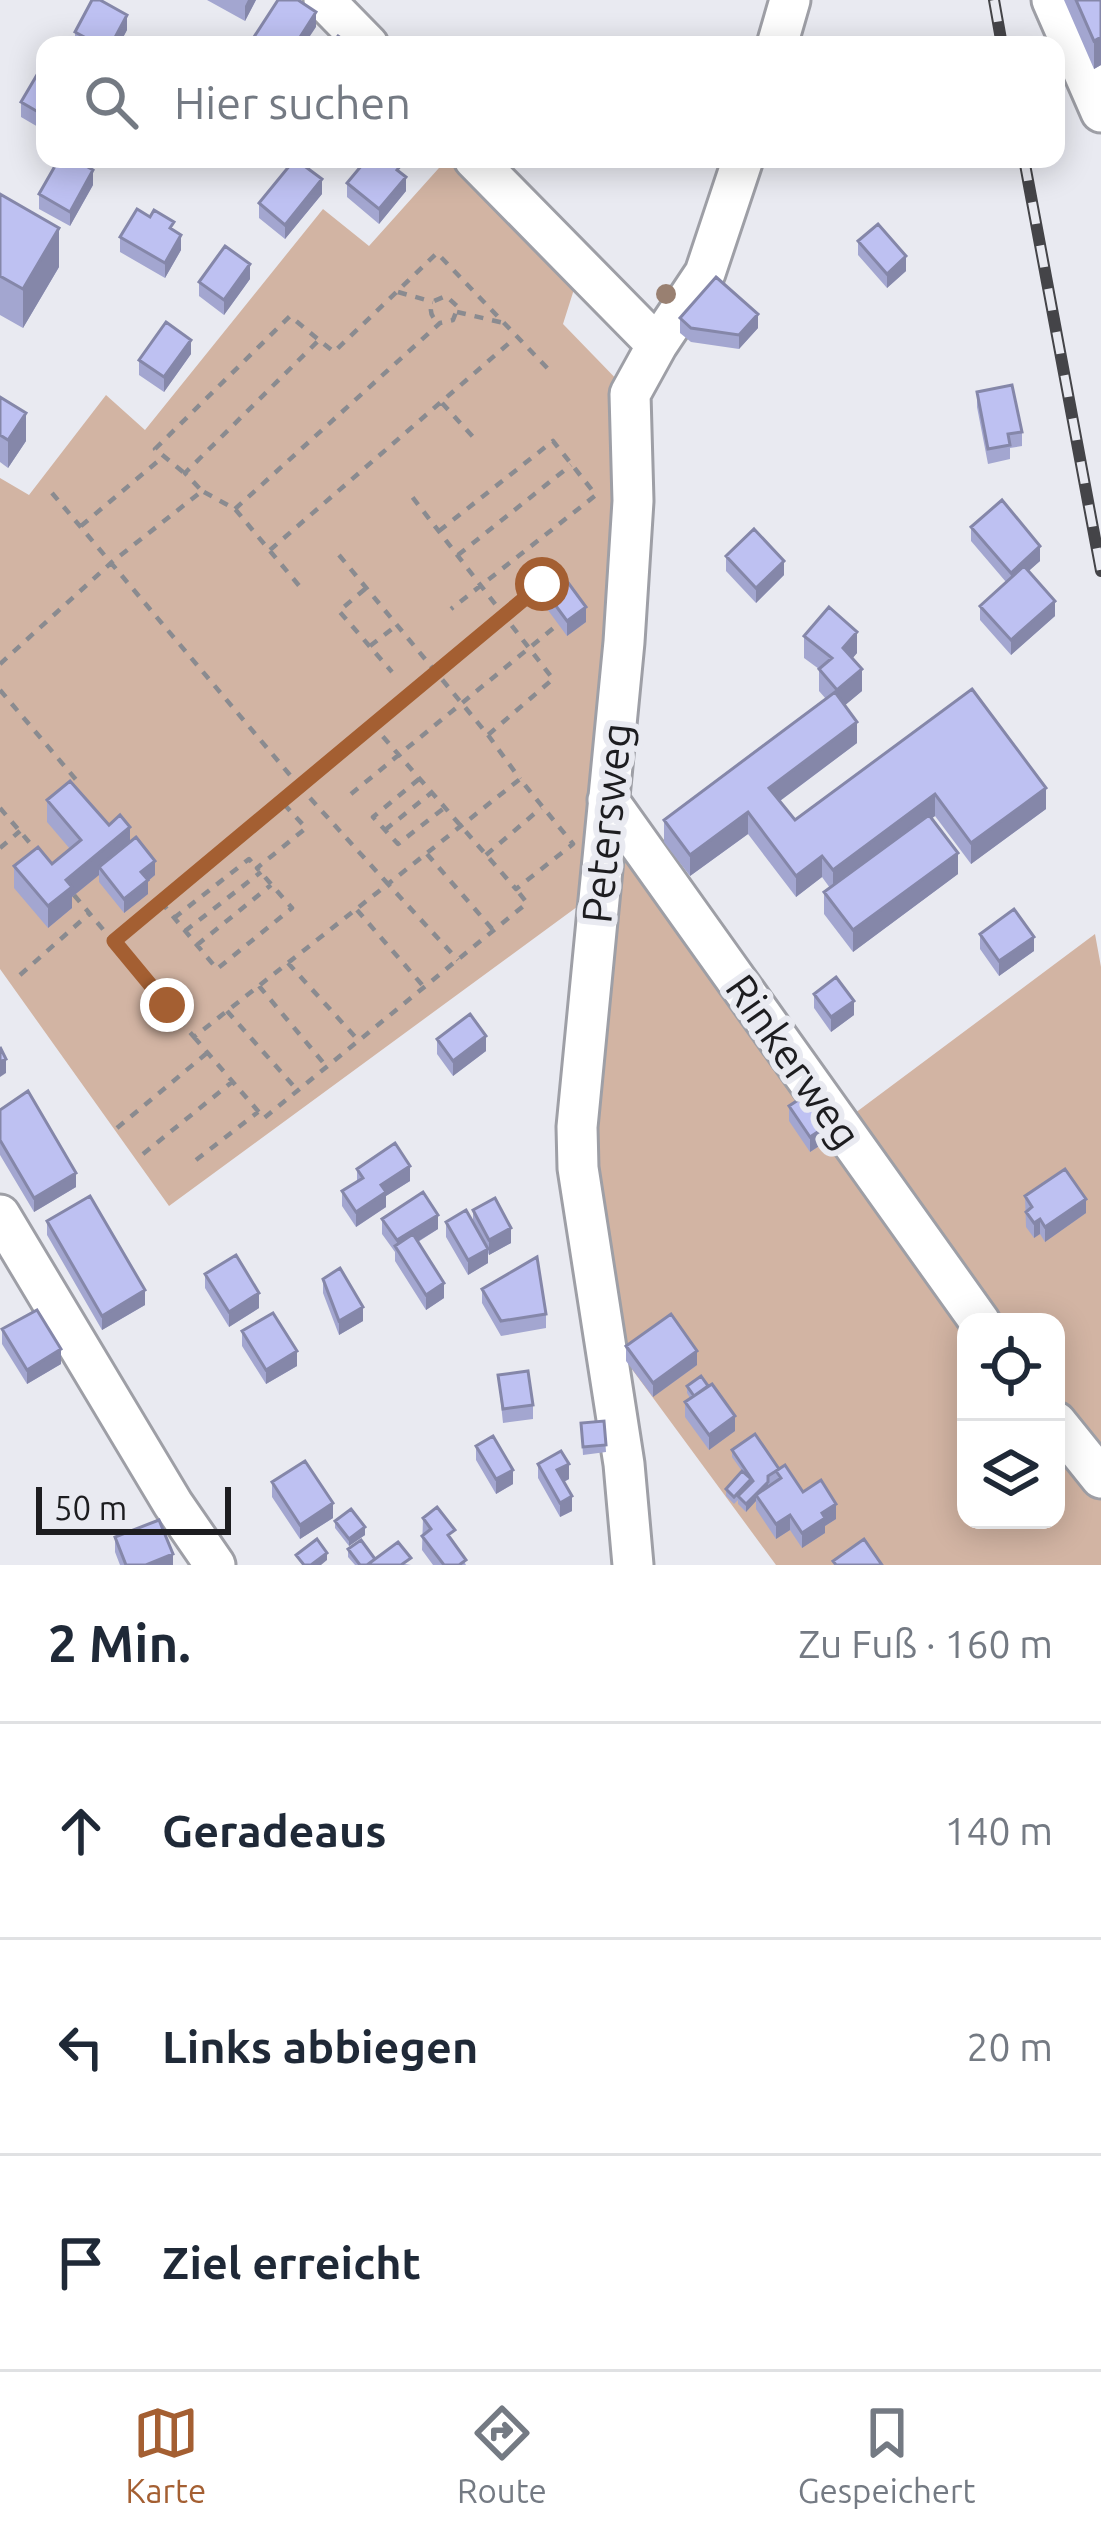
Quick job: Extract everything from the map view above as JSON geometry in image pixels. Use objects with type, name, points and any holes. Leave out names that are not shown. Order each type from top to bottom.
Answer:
[{"type":"street","points":[[325,0],[359,36]]},
{"type":"street","points":[[780,36],[790,0]]},
{"type":"street","points":[[1052,0],[1101,112]]},
{"type":"street","points":[[483,168],[656,345]]},
{"type":"street","name":"Petersweg","points":[[633,1565],[624,1464],[578,1168],[577,1127],[624,642],[633,501],[630,394],[656,345],[705,273],[739,168]]},
{"type":"street","name":"Rinkerweg","points":[[608,800],[974,1313]]},
{"type":"street","points":[[0,1216],[214,1565]]},
{"type":"street","points":[[1065,1433],[1101,1478]]},
{"type":"path","points":[[301,588],[235,509],[202,491],[155,448],[290,316],[334,352],[437,253],[553,374]]},
{"type":"path","points":[[397,292],[433,302]]},
{"type":"path","points":[[440,323],[431,313],[433,302],[442,296],[450,298],[458,312],[504,323]]},
{"type":"path","points":[[235,509],[440,323],[453,320],[458,312]]},
{"type":"path","points":[[270,550],[517,337]]},
{"type":"path","points":[[185,473],[320,340]]},
{"type":"path","points":[[441,402],[475,439]]},
{"type":"path","points":[[439,531],[553,441],[596,495],[451,609]]},
{"type":"path","points":[[81,526],[164,456]]},
{"type":"path","points":[[458,555],[572,465]]},
{"type":"path","points":[[0,664],[112,562],[202,491]]},
{"type":"path","points":[[52,493],[300,787],[458,960]]},
{"type":"path","points":[[410,494],[553,680],[488,735]]},
{"type":"path","points":[[339,555],[573,844],[516,889]]},
{"type":"path","points":[[114,941],[542,584]]},
{"type":"path","points":[[366,588],[340,610],[392,672]]},
{"type":"path","points":[[370,646],[397,625]]},
{"type":"path","points":[[351,794],[556,626]]},
{"type":"path","points":[[0,690],[78,782]]},
{"type":"path","points":[[74,895],[264,1118],[527,903],[371,724]]},
{"type":"path","points":[[419,778],[373,817],[398,844],[444,808]]},
{"type":"path","points":[[194,1037],[520,779]]},
{"type":"path","points":[[385,830],[431,793]]},
{"type":"path","points":[[185,931],[305,828],[282,802]]},
{"type":"path","points":[[486,855],[542,807]]},
{"type":"path","points":[[0,808],[47,863]]},
{"type":"path","points":[[0,848],[20,831]]},
{"type":"path","points":[[427,854],[494,931]]},
{"type":"path","points":[[161,902],[174,918],[217,969],[292,908],[249,859],[174,918]]},
{"type":"path","points":[[197,945],[272,885]]},
{"type":"path","points":[[356,909],[424,987]]},
{"type":"path","points":[[20,976],[90,913]]},
{"type":"path","points":[[288,963],[359,1041]]},
{"type":"path","points":[[259,986],[328,1066]]},
{"type":"path","points":[[227,1011],[298,1091]]},
{"type":"path","points":[[117,1128],[207,1053]]},
{"type":"path","points":[[143,1154],[232,1082]]},
{"type":"path","points":[[196,1160],[258,1112]]},
{"type":"shaded area","points":[[439,168],[466,168],[576,283],[563,324],[625,388],[585,901],[169,1206],[0,969],[0,478],[29,495],[106,395],[145,430],[323,209],[369,246]]},
{"type":"shaded area","points":[[615,824],[843,1122],[1095,934],[1101,967],[1101,1565],[776,1565],[623,1357],[588,1166]]},
{"type":"building","points":[[92,0],[127,15],[116,36],[75,32]]},
{"type":"building","points":[[278,0],[298,0],[316,12],[301,36],[255,36]]},
{"type":"building","points":[[1076,0],[1101,0],[1101,37],[1094,41]]},
{"type":"building","points":[[36,77],[36,111],[21,102]]},
{"type":"building","points":[[54,168],[93,170],[70,212],[39,194]]},
{"type":"building","points":[[288,168],[307,168],[322,179],[285,225],[259,203]]},
{"type":"building","points":[[360,168],[399,168],[406,177],[379,209],[347,183]]},
{"type":"building","points":[[0,194],[59,228],[23,289],[0,276]]},
{"type":"building","points":[[137,209],[150,217],[154,210],[174,222],[170,228],[181,235],[165,263],[120,237]]},
{"type":"building","points":[[878,224],[906,256],[887,274],[858,241]]},
{"type":"building","points":[[225,246],[250,264],[224,300],[199,282]]},
{"type":"building","points":[[716,277],[758,314],[739,335],[691,328],[680,318]]},
{"type":"building","points":[[166,322],[191,340],[164,377],[139,360]]},
{"type":"building","points":[[1012,385],[1022,432],[1008,434],[1010,445],[988,449],[977,392]]},
{"type":"building","points":[[0,397],[26,413],[8,440],[0,435]]},
{"type":"building","points":[[1002,500],[1040,546],[1011,573],[971,527]]},
{"type":"building","points":[[754,529],[784,561],[756,588],[726,556]]},
{"type":"building","points":[[1024,566],[1055,601],[1011,640],[980,606]]},
{"type":"building","points":[[558,569],[586,607],[567,621],[539,583]]},
{"type":"building","points":[[829,607],[857,632],[843,648],[862,669],[837,690],[819,669],[832,658],[804,636]]},
{"type":"building","points":[[972,689],[1046,788],[971,843],[935,794],[833,870],[822,856],[796,876],[748,812],[690,855],[664,820],[835,692],[857,722],[769,788],[795,820]]},
{"type":"building","points":[[70,781],[109,825],[120,815],[130,827],[66,880],[72,887],[48,906],[14,866],[38,847],[52,864],[81,840],[47,800]]},
{"type":"building","points":[[929,815],[958,853],[853,930],[824,892]]},
{"type":"building","points":[[136,837],[155,861],[141,872],[148,880],[124,899],[99,867]]},
{"type":"building","points":[[1014,909],[1034,937],[999,961],[980,934]]},
{"type":"building","points":[[836,977],[854,1001],[831,1017],[814,994]]},
{"type":"building","points":[[470,1014],[486,1036],[453,1061],[437,1039]]},
{"type":"building","points":[[815,1089],[836,1120],[810,1137],[789,1106]]},
{"type":"building","points":[[28,1091],[76,1173],[34,1198],[0,1140],[0,1110]]},
{"type":"building","points":[[395,1143],[410,1166],[381,1185],[386,1192],[356,1212],[342,1191],[363,1178],[357,1169]]},
{"type":"building","points":[[1065,1169],[1086,1199],[1045,1227],[1040,1219],[1034,1223],[1026,1212],[1032,1207],[1025,1196]]},
{"type":"building","points":[[423,1192],[438,1215],[397,1240],[382,1219]]},
{"type":"building","points":[[90,1196],[145,1290],[102,1316],[47,1221]]},
{"type":"building","points":[[495,1198],[511,1228],[489,1240],[473,1210]]},
{"type":"building","points":[[466,1210],[488,1249],[468,1260],[446,1222]]},
{"type":"building","points":[[413,1234],[444,1283],[426,1295],[395,1246]]},
{"type":"building","points":[[236,1255],[259,1293],[229,1312],[205,1274]]},
{"type":"building","points":[[537,1257],[546,1314],[501,1321],[482,1289]]},
{"type":"building","points":[[340,1268],[363,1307],[339,1321],[323,1279]]},
{"type":"building","points":[[37,1310],[61,1349],[27,1370],[2,1329]]},
{"type":"building","points":[[273,1313],[297,1351],[266,1370],[242,1331]]},
{"type":"building","points":[[671,1314],[697,1351],[653,1383],[626,1346]]},
{"type":"building","points":[[528,1371],[533,1405],[503,1409],[498,1375]]},
{"type":"building","points":[[701,1376],[708,1386],[694,1396],[687,1386]]},
{"type":"building","points":[[712,1384],[735,1416],[709,1435],[685,1402]]},
{"type":"building","points":[[604,1421],[606,1445],[583,1447],[581,1423]]},
{"type":"building","points":[[755,1434],[779,1469],[746,1504],[738,1496],[753,1481],[732,1450]]},
{"type":"building","points":[[493,1436],[513,1470],[496,1479],[476,1446]]},
{"type":"building","points":[[561,1451],[569,1464],[557,1470],[572,1496],[560,1503],[538,1464]]},
{"type":"building","points":[[305,1461],[333,1503],[300,1525],[272,1482]]},
{"type":"building","points":[[785,1465],[803,1492],[821,1480],[836,1504],[802,1533],[790,1515],[776,1524],[756,1495],[781,1478],[776,1471]]},
{"type":"building","points":[[742,1471],[751,1479],[734,1497],[726,1489]]},
{"type":"building","points":[[437,1507],[455,1530],[448,1535],[466,1560],[459,1565],[444,1565],[422,1536],[431,1529],[423,1518]]},
{"type":"building","points":[[351,1509],[365,1527],[349,1539],[335,1521]]},
{"type":"building","points":[[159,1520],[173,1554],[146,1565],[126,1565],[115,1537]]},
{"type":"building","points":[[317,1539],[327,1553],[304,1565],[296,1555]]},
{"type":"building","points":[[864,1539],[882,1565],[836,1565],[833,1561]]},
{"type":"building","points":[[361,1540],[375,1559],[367,1565],[360,1565],[348,1549]]},
{"type":"building","points":[[398,1542],[411,1558],[401,1565],[367,1565]]},
{"type":"railway","points":[[994,0],[1000,36]]},
{"type":"railway","points":[[1026,168],[1101,571]]},
{"type":"route","points":[[167,1005],[114,941],[542,584]]}]
